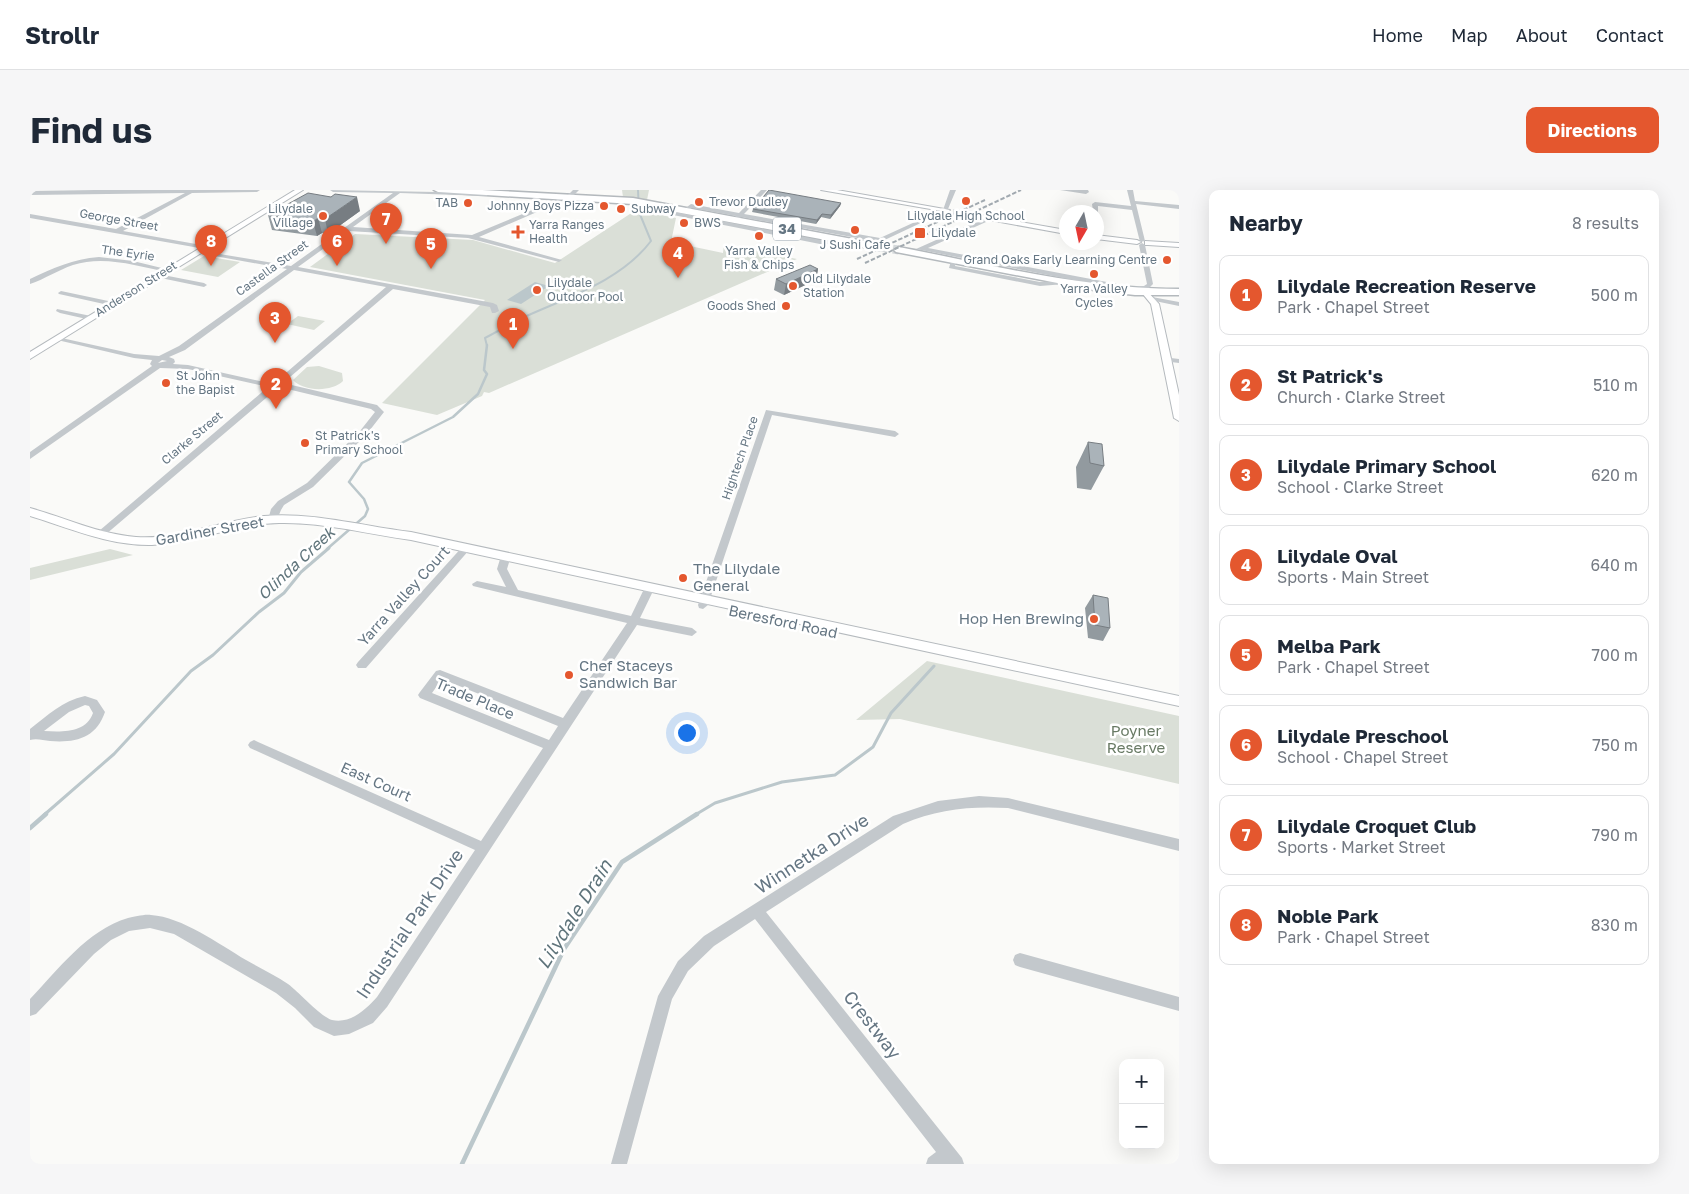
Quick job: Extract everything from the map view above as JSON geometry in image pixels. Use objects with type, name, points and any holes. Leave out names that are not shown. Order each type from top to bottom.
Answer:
[{"type":"highway","name":"34","points":[[438,190],[564,198],[578,193],[876,244]]},
{"type":"highway","points":[[899,250],[915,251],[954,266],[969,264],[1112,290],[1162,293],[1179,292]]},
{"type":"main road","points":[[824,190],[945,210]]},
{"type":"main road","name":"Anderson Street","points":[[30,356],[296,191]]},
{"type":"main road","points":[[975,217],[1059,231]]},
{"type":"main road","points":[[1104,238],[1179,245]]},
{"type":"main road","points":[[1149,292],[1179,418]]},
{"type":"main road","name":"Gardiner Street","points":[[30,512],[131,540],[153,541],[274,516]]},
{"type":"main road","name":"Beresford Road","points":[[274,516],[338,523],[389,533],[408,540],[504,558],[704,602],[1179,701]]},
{"type":"main road","name":"Beresford Road","points":[[704,602],[1179,708]]},
{"type":"street","points":[[120,191],[134,190]]},
{"type":"street","points":[[30,193],[257,190]]},
{"type":"street","points":[[296,191],[306,190]]},
{"type":"street","points":[[333,190],[485,192]]},
{"type":"street","points":[[736,220],[764,190]]},
{"type":"street","points":[[685,210],[876,244],[945,210],[953,190]]},
{"type":"street","points":[[1063,190],[1086,192],[1085,190]]},
{"type":"street","points":[[1130,190],[1150,282],[1149,292]]},
{"type":"street","points":[[118,232],[192,191]]},
{"type":"street","name":"Castella Street","points":[[30,456],[376,209],[398,196],[400,191]]},
{"type":"street","points":[[473,237],[564,198]]},
{"type":"street","points":[[1096,205],[1179,208]]},
{"type":"street","name":"George Street","points":[[30,216],[494,305],[495,311]]},
{"type":"street","points":[[915,251],[975,217]]},
{"type":"street","points":[[348,230],[473,237],[558,260]]},
{"type":"street","points":[[915,251],[937,250],[1054,272],[1149,292],[1179,304]]},
{"type":"street","name":"The Eyrie","points":[[30,282],[69,264],[93,259],[168,270]]},
{"type":"street","points":[[954,266],[1040,284],[1065,282]]},
{"type":"street","points":[[1021,274],[1054,272]]},
{"type":"street","points":[[158,276],[204,285]]},
{"type":"street","name":"Clarke Street","points":[[102,533],[392,286]]},
{"type":"street","points":[[1112,290],[1133,289],[1162,293]]},
{"type":"street","points":[[61,293],[113,304]]},
{"type":"street","points":[[60,311],[91,318]]},
{"type":"street","points":[[57,338],[273,386],[374,406],[380,411],[372,423],[308,487],[281,502],[274,516]]},
{"type":"street","points":[[1166,359],[1179,362]]},
{"type":"street","name":"Hightech Place","points":[[704,602],[769,412],[895,434]]},
{"type":"street","name":"Yarra Valley Court","points":[[362,665],[465,550]]},
{"type":"street","points":[[504,558],[502,569],[514,593]]},
{"type":"street","points":[[477,584],[634,621],[692,632]]},
{"type":"street","name":"Industrial Park Drive","points":[[31,1009],[88,949],[106,935],[128,924],[150,921],[177,928],[281,988],[319,1022],[334,1028],[349,1026],[368,1018],[382,1002],[634,621],[648,590]]},
{"type":"street","name":"Trade Place","points":[[550,746],[424,695],[440,674],[565,724]]},
{"type":"street","points":[[89,701],[97,708],[98,716],[91,726],[79,734],[65,737],[32,734],[54,714],[76,703],[89,701]]},
{"type":"street","name":"East Court","points":[[254,745],[484,848]]},
{"type":"street","name":"Winnetka Drive","points":[[619,1164],[656,1020],[669,988],[695,952],[709,941],[898,820],[917,811],[966,801],[1008,803],[1179,845]]},
{"type":"street","name":"Crestway","points":[[757,911],[946,1160]]},
{"type":"street","points":[[1020,960],[1179,1004]]},
{"type":"green space","points":[[622,190],[649,190],[647,200],[623,197]]},
{"type":"green space","points":[[636,210],[676,218],[671,242],[723,253],[724,244],[797,259],[489,393],[484,392],[482,396],[437,415],[382,403],[485,300],[310,267],[355,234],[473,240],[555,263]]},
{"type":"green space","points":[[204,256],[240,262],[218,277],[181,270]]},
{"type":"green space","points":[[298,316],[325,321],[314,330],[287,324]]},
{"type":"green space","points":[[319,366],[342,373],[343,381],[332,387],[318,389],[304,387],[293,380],[307,367]]},
{"type":"green space","points":[[110,549],[133,555],[30,580],[30,568]]},
{"type":"green space","name":"Poyner Reserve","points":[[927,661],[1179,716],[1179,784],[900,719],[856,720]]},
{"type":"shaded area","points":[[535,282],[549,286],[521,304],[507,300]]},
{"type":"building","points":[[769,190],[841,203],[831,215],[822,214],[817,220],[753,209]]},
{"type":"building","points":[[308,193],[331,197],[335,194],[357,197],[325,219],[318,218],[313,222],[268,215]]},
{"type":"building","points":[[810,265],[818,269],[786,284],[776,279]]},
{"type":"building","points":[[1088,442],[1102,444],[1104,466],[1090,463]]},
{"type":"building","points":[[1093,595],[1108,598],[1110,628],[1095,625]]},
{"type":"waterway","name":"Olinda Creek","points":[[520,319],[591,288],[608,278],[624,268],[651,241],[639,212],[638,190]]},
{"type":"waterway","name":"Olinda Creek","points":[[487,346],[485,338],[517,321]]},
{"type":"waterway","name":"Olinda Creek","points":[[327,549],[365,516],[368,509],[364,499],[349,482],[362,463],[453,417],[478,394],[487,374],[484,370],[487,346]]},
{"type":"waterway","name":"Olinda Creek","points":[[44,815],[114,754],[191,671],[213,655],[259,612],[284,593],[301,572],[329,548]]},
{"type":"waterway","name":"Lilydale Drain","points":[[695,815],[715,803],[782,782],[835,775],[873,747],[891,713],[934,666]]},
{"type":"waterway","name":"Olinda Creek","points":[[30,828],[46,814]]},
{"type":"waterway","name":"Lilydale Drain","points":[[462,1164],[564,949],[622,862],[697,814]]},
{"type":"tunnel","points":[[953,213],[973,215]]},
{"type":"tunnel","points":[[879,247],[899,250]]},
{"type":"railway","points":[[865,263],[1021,190]]},
{"type":"railway","points":[[857,259],[985,200]]},
{"type":"place","name":"Lilydale High School","points":[[966,201]]},
{"type":"place","name":"Trevor Dudley","points":[[699,202]]},
{"type":"place","name":"TAB","points":[[468,203]]},
{"type":"place","name":"Johnny Boys Pizza","points":[[604,206]]},
{"type":"place","name":"Subway","points":[[621,209]]},
{"type":"place","name":"Lilydale Village","points":[[323,216]]},
{"type":"place","name":"BWS","points":[[684,223]]},
{"type":"place","name":"J Sushi Cafe","points":[[855,230]]},
{"type":"place","name":"Yarra Ranges Health","points":[[518,232]]},
{"type":"place","name":"Lilydale","points":[[920,233]]},
{"type":"place","name":"Yarra Valley Fish & Chips","points":[[759,236]]},
{"type":"place","name":"Lilydale Croquet Club","points":[[386,244]]},
{"type":"place","name":"Grand Oaks Early Learning Centre","points":[[1167,260]]},
{"type":"place","name":"Noble Park","points":[[211,266]]},
{"type":"place","name":"Lilydale Preschool","points":[[337,266]]},
{"type":"place","name":"Melba Park","points":[[431,269]]},
{"type":"place","name":"Yarra Valley Cycles","points":[[1094,274]]},
{"type":"place","name":"Lilydale Oval","points":[[678,278]]},
{"type":"place","name":"Old Lilydale Station","points":[[793,286]]},
{"type":"place","name":"Lilydale Outdoor Pool","points":[[537,290]]},
{"type":"place","name":"Goods Shed","points":[[786,306]]},
{"type":"place","name":"Lilydale Primary School","points":[[275,343]]},
{"type":"place","name":"Lilydale Recreation Reserve","points":[[513,349]]},
{"type":"place","name":"St John the Bapist","points":[[166,383]]},
{"type":"place","name":"St Patrick's","points":[[276,409]]},
{"type":"place","name":"St Patrick's Primary School","points":[[305,443]]},
{"type":"place","name":"The Lilydale General","points":[[683,578]]},
{"type":"place","name":"Hop Hen Brewing","points":[[1094,619]]},
{"type":"place","name":"Chef Staceys Sandwich Bar","points":[[569,675]]}]
